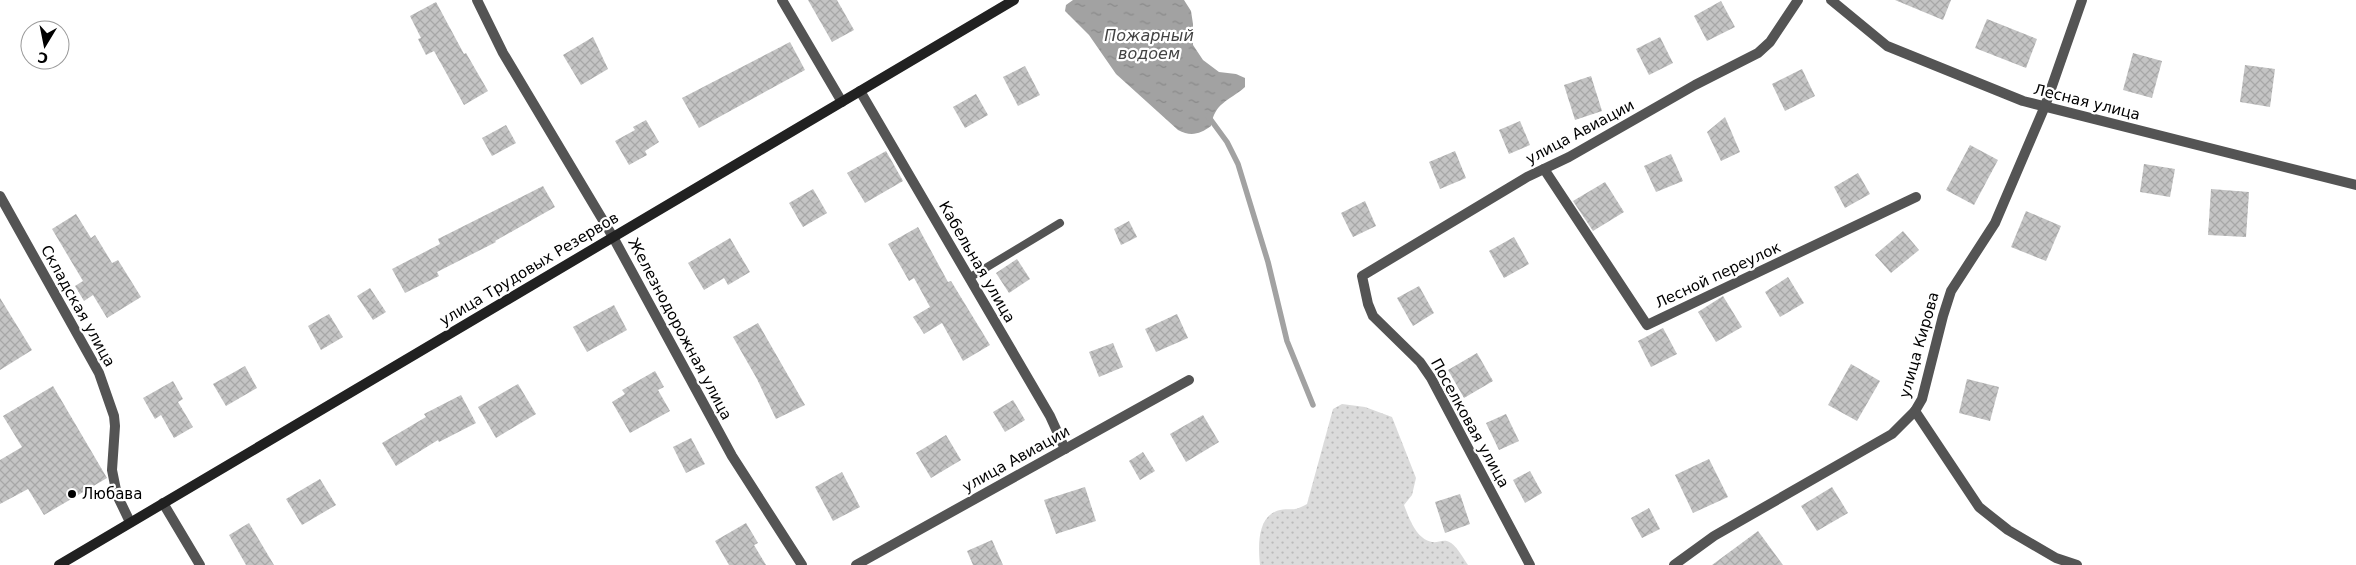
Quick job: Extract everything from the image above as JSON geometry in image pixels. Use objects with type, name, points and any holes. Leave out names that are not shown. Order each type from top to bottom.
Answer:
[{"type":"main road","name":"улица Трудовых Резервов","points":[[59,565],[1014,0]]},
{"type":"street","name":"Железнодорожная улица","points":[[477,0],[503,53],[613,237],[732,456],[802,565]]},
{"type":"street","points":[[782,0],[842,102]]},
{"type":"street","name":"улица Авиации","points":[[1362,276],[1544,169],[1569,158],[1695,84],[1758,53],[1770,42],[1798,0]]},
{"type":"street","name":"Лесная улица","points":[[1831,0],[1886,46],[2023,101],[2356,185]]},
{"type":"street","name":"улица Кирова","points":[[1674,565],[1714,536],[1892,434],[1915,411],[1922,399],[1942,316],[1951,290],[1995,223],[2045,106],[2082,0]]},
{"type":"street","name":"Кабельная улица","points":[[860,91],[1050,416],[1065,449]]},
{"type":"street","name":"Лесной переулок","points":[[1544,169],[1647,325],[1916,197]]},
{"type":"street","name":"Складская улица","points":[[0,196],[99,373],[114,416],[112,470],[117,495],[130,522]]},
{"type":"street","name":"Поселковая улица","points":[[1362,276],[1368,304],[1373,316],[1420,362],[1431,378],[1530,565]]},
{"type":"street","name":"улица Авиации","points":[[856,565],[1189,380]]},
{"type":"street","points":[[1915,411],[1979,507],[2008,530],[2056,558],[2076,565]]},
{"type":"street","points":[[163,503],[200,565]]},
{"type":"lane","points":[[969,278],[1060,222]]},
{"type":"shaded area","points":[[1342,404],[1365,407],[1392,417],[1416,478],[1412,495],[1404,505],[1411,522],[1417,532],[1426,540],[1451,543],[1468,565],[1260,565],[1259,541],[1263,525],[1272,513],[1280,510],[1296,509],[1307,504],[1333,409]]},
{"type":"water","name":"Пожарный водоем","points":[[1073,0],[1184,0],[1191,11],[1193,45],[1203,60],[1219,72],[1236,74],[1245,78],[1245,87],[1219,107],[1211,126],[1207,129],[1191,134],[1178,130],[1116,74],[1089,35],[1065,11],[1066,5]]},
{"type":"building","points":[[808,0],[837,0],[854,30],[832,42]]},
{"type":"building","points":[[1895,0],[1951,0],[1943,20]]},
{"type":"building","points":[[1721,1],[1735,27],[1707,41],[1694,16]]},
{"type":"building","points":[[436,2],[464,54],[466,53],[488,91],[464,105],[434,51],[426,55],[418,39],[421,38],[410,16]]},
{"type":"building","points":[[1987,19],[2037,39],[2026,68],[1975,48]]},
{"type":"building","points":[[593,37],[608,69],[581,85],[563,55]]},
{"type":"building","points":[[1660,37],[1673,63],[1649,75],[1636,49]]},
{"type":"building","points":[[790,42],[805,70],[699,128],[682,98]]},
{"type":"building","points":[[2133,53],[2162,61],[2152,98],[2123,90]]},
{"type":"building","points":[[2245,65],[2275,69],[2270,107],[2240,102]]},
{"type":"building","points":[[1025,66],[1040,95],[1018,106],[1003,77]]},
{"type":"building","points":[[1802,69],[1815,96],[1785,111],[1772,84]]},
{"type":"building","points":[[1591,76],[1602,111],[1575,120],[1564,85]]},
{"type":"building","points":[[976,94],[988,115],[965,128],[953,107]]},
{"type":"building","points":[[1725,117],[1740,152],[1721,161],[1707,132]]},
{"type":"building","points":[[646,120],[659,142],[645,151],[647,155],[629,165],[615,141],[635,130],[633,127]]},
{"type":"building","points":[[1520,121],[1530,145],[1509,154],[1499,130]]},
{"type":"building","points":[[506,125],[516,143],[492,156],[482,138]]},
{"type":"building","points":[[1970,145],[1998,160],[1974,205],[1946,190]]},
{"type":"building","points":[[886,151],[903,181],[865,203],[847,173]]},
{"type":"building","points":[[1455,151],[1466,178],[1440,189],[1429,162]]},
{"type":"building","points":[[1671,154],[1683,181],[1656,192],[1644,166]]},
{"type":"building","points":[[2144,164],[2175,169],[2170,197],[2140,192]]},
{"type":"building","points":[[1858,173],[1870,194],[1845,208],[1834,187]]},
{"type":"building","points":[[1605,182],[1624,212],[1593,231],[1573,201]]},
{"type":"building","points":[[543,186],[555,207],[496,242],[437,272],[439,276],[405,293],[392,269],[440,244],[438,239]]},
{"type":"building","points":[[813,189],[827,213],[803,227],[789,203]]},
{"type":"building","points":[[2211,189],[2249,192],[2246,237],[2208,235]]},
{"type":"building","points":[[1365,201],[1376,226],[1353,237],[1341,213]]},
{"type":"building","points":[[2026,211],[2061,226],[2046,261],[2011,247]]},
{"type":"building","points":[[76,214],[91,238],[95,235],[112,263],[118,260],[141,297],[107,318],[93,295],[84,301],[75,286],[83,281],[52,229]]},
{"type":"building","points":[[1129,221],[1137,237],[1121,245],[1114,229]]},
{"type":"building","points":[[918,227],[948,282],[951,281],[990,345],[963,361],[942,323],[924,334],[913,317],[930,307],[914,278],[909,281],[888,244]]},
{"type":"building","points":[[1903,231],[1919,250],[1891,273],[1875,255]]},
{"type":"building","points":[[1514,237],[1529,264],[1504,278],[1489,251]]},
{"type":"building","points":[[730,238],[750,272],[728,285],[724,278],[704,290],[688,263]]},
{"type":"building","points":[[1017,259],[1030,279],[1009,293],[996,273]]},
{"type":"building","points":[[1788,277],[1804,303],[1780,317],[1765,292]]},
{"type":"building","points":[[1419,286],[1434,313],[1413,326],[1397,298]]},
{"type":"building","points":[[370,288],[386,312],[373,320],[357,296]]},
{"type":"building","points":[[1723,296],[1742,327],[1716,342],[1698,312]]},
{"type":"building","points":[[0,298],[32,350],[0,370]]},
{"type":"building","points":[[614,305],[627,330],[587,352],[573,327]]},
{"type":"building","points":[[329,314],[343,337],[321,350],[308,326]]},
{"type":"building","points":[[1177,314],[1188,338],[1156,352],[1145,329]]},
{"type":"building","points":[[758,323],[805,405],[776,419],[757,379],[733,337]]},
{"type":"building","points":[[1663,328],[1677,354],[1651,367],[1638,341]]},
{"type":"building","points":[[1113,343],[1123,367],[1099,377],[1089,352]]},
{"type":"building","points":[[1477,353],[1493,381],[1464,398],[1448,370]]},
{"type":"building","points":[[1851,364],[1880,381],[1857,421],[1828,405]]},
{"type":"building","points":[[245,366],[257,388],[226,406],[213,384]]},
{"type":"building","points":[[655,371],[664,387],[658,390],[670,411],[630,433],[612,402],[625,394],[622,390]]},
{"type":"building","points":[[1967,379],[1999,387],[1990,421],[1959,413]]},
{"type":"building","points":[[173,381],[183,399],[178,402],[193,427],[174,438],[161,415],[155,419],[143,398]]},
{"type":"building","points":[[518,384],[536,414],[496,438],[478,407]]},
{"type":"building","points":[[53,386],[107,478],[44,515],[28,489],[0,504],[0,460],[22,447],[3,416]]},
{"type":"building","points":[[461,395],[476,423],[439,442],[438,440],[396,466],[382,443],[426,417],[424,414]]},
{"type":"building","points":[[1013,400],[1025,420],[1005,432],[993,412]]},
{"type":"building","points":[[1506,414],[1519,441],[1499,450],[1486,423]]},
{"type":"building","points":[[1203,415],[1219,442],[1186,462],[1170,434]]},
{"type":"building","points":[[946,435],[961,460],[931,478],[916,453]]},
{"type":"building","points":[[691,438],[705,464],[686,473],[673,447]]},
{"type":"building","points":[[1143,452],[1155,471],[1140,480],[1129,461]]},
{"type":"building","points":[[1709,459],[1728,497],[1693,513],[1675,475]]},
{"type":"building","points":[[1530,471],[1542,493],[1525,503],[1513,480]]},
{"type":"building","points":[[842,472],[860,507],[833,521],[815,487]]},
{"type":"building","points":[[320,479],[336,505],[302,525],[286,499]]},
{"type":"building","points":[[1085,487],[1096,521],[1056,534],[1044,500]]},
{"type":"building","points":[[1832,487],[1848,513],[1817,531],[1801,506]]},
{"type":"building","points":[[1460,494],[1470,524],[1445,533],[1435,502]]},
{"type":"building","points":[[1649,508],[1660,529],[1642,538],[1631,518]]},
{"type":"building","points":[[249,523],[274,565],[246,565],[229,535]]},
{"type":"building","points":[[746,523],[758,543],[754,545],[766,565],[729,565],[715,541]]},
{"type":"building","points":[[1758,531],[1783,565],[1712,565]]},
{"type":"building","points":[[992,540],[1003,565],[973,565],[967,551]]},
{"type":"waterway","points":[[1208,116],[1227,142],[1238,164],[1268,262],[1287,341],[1313,405]]},
{"type":"place","name":"Любава","points":[[72,494]]}]
